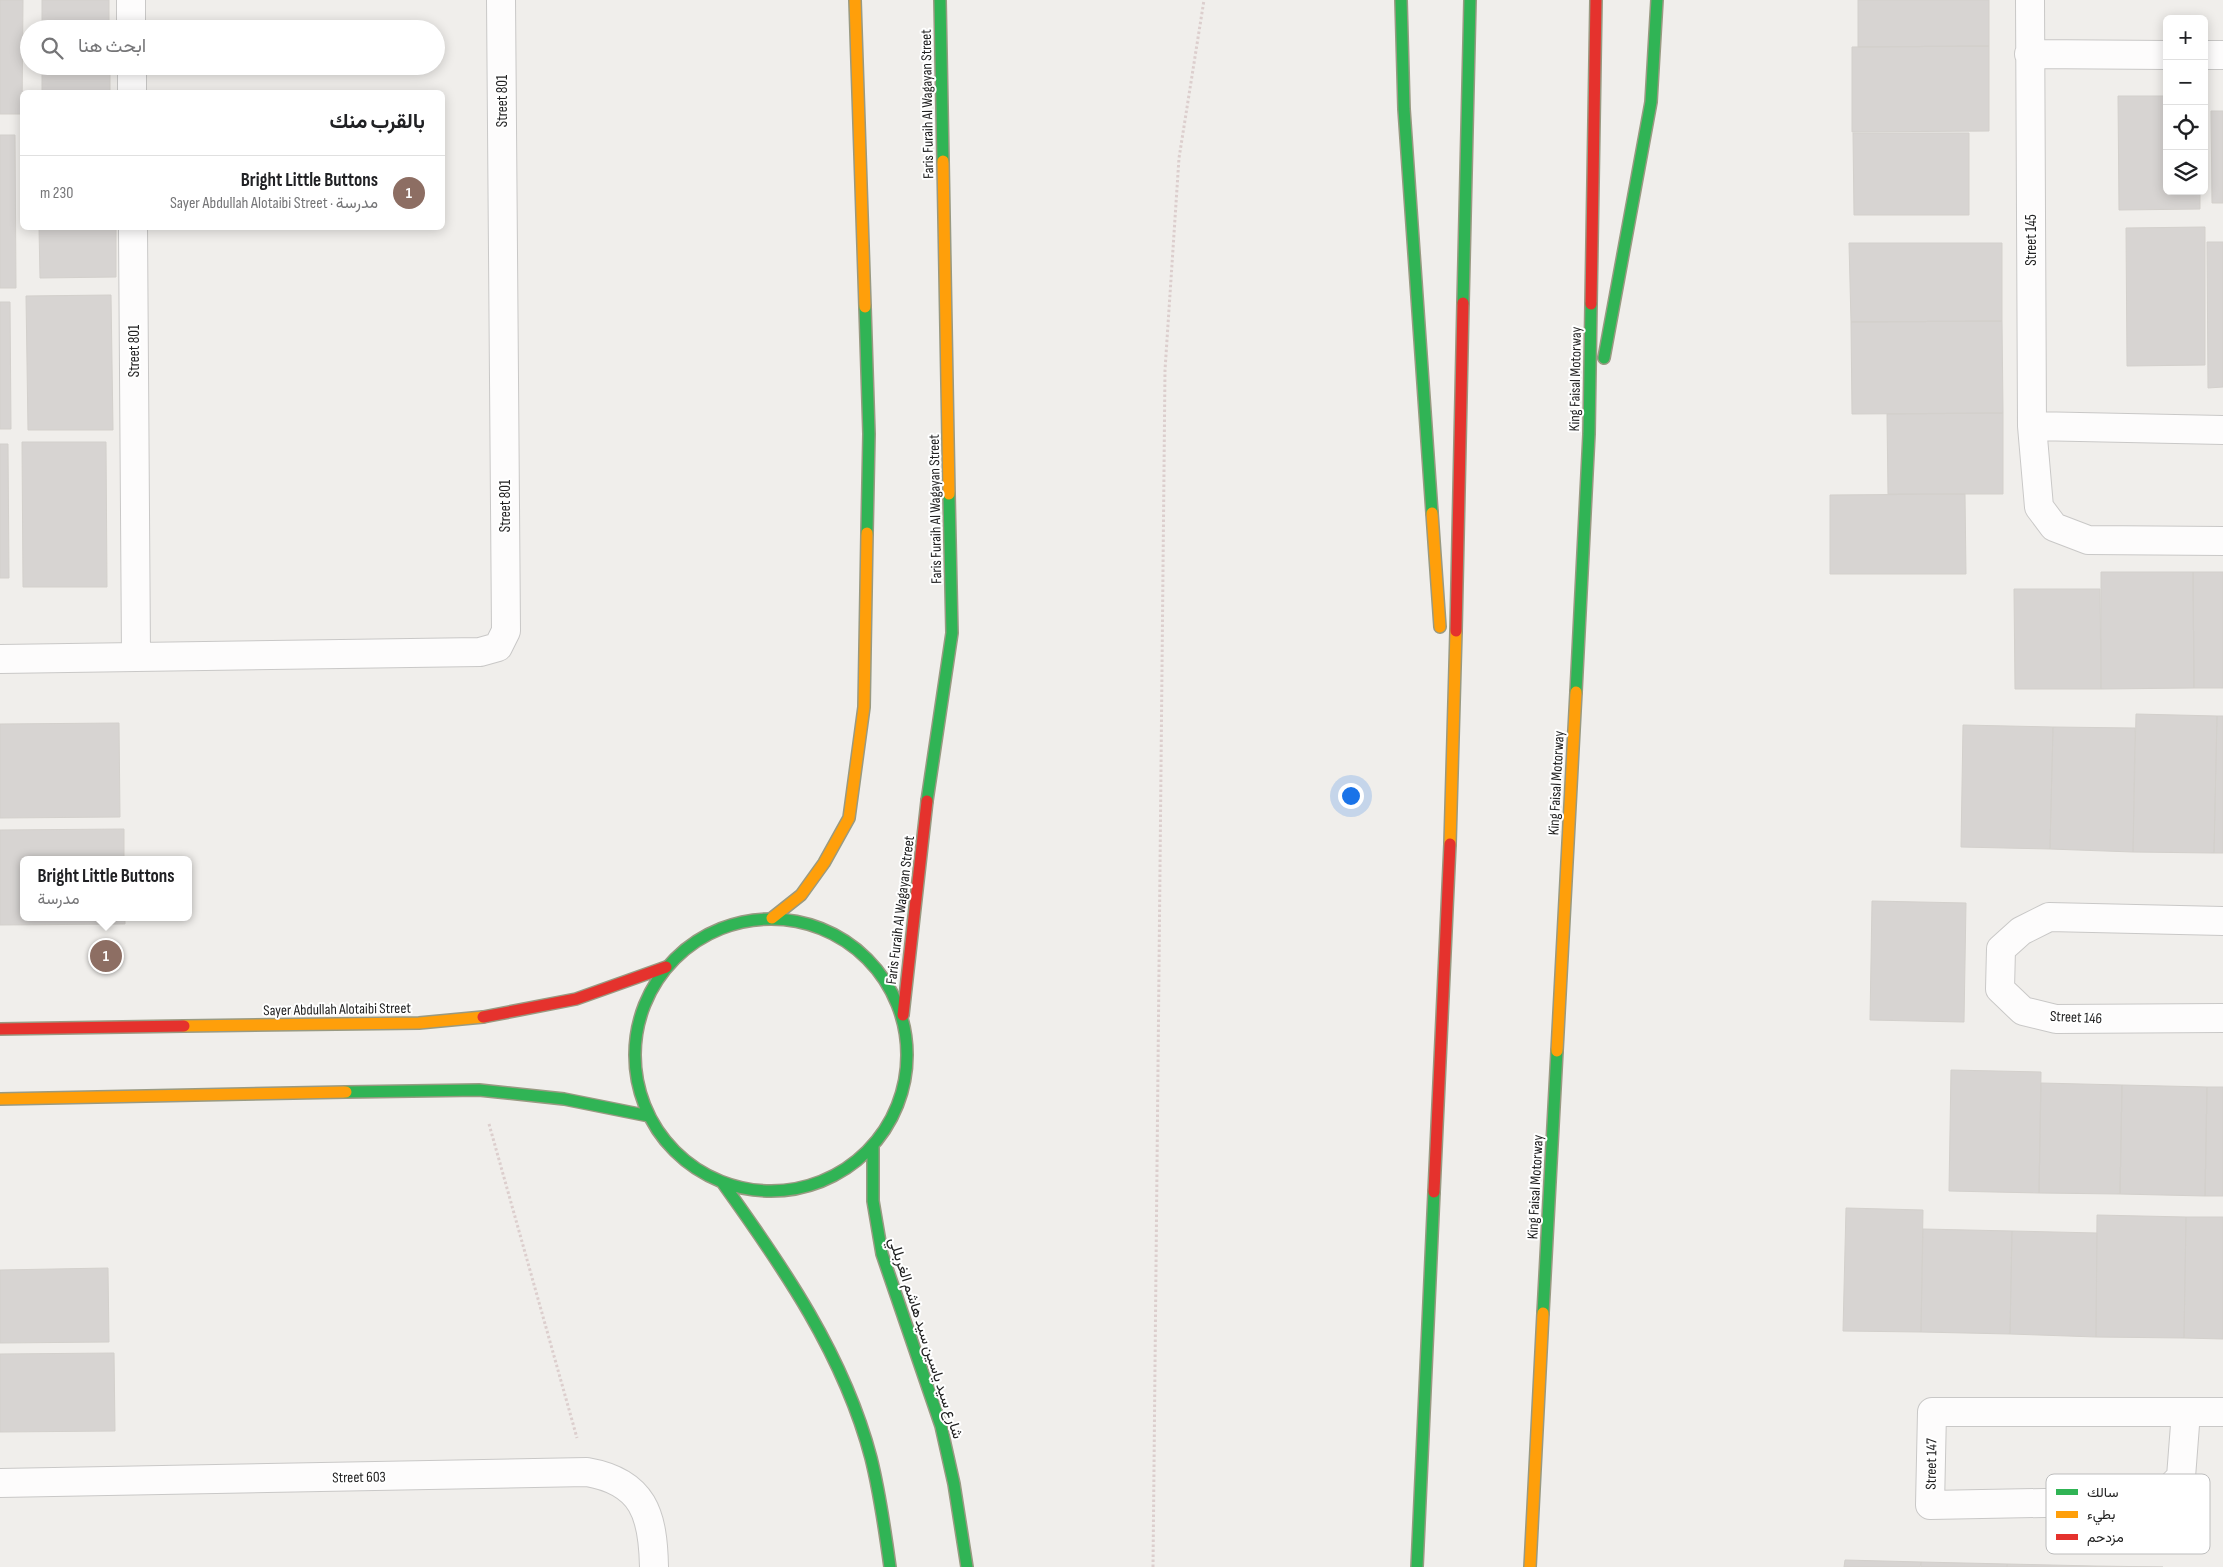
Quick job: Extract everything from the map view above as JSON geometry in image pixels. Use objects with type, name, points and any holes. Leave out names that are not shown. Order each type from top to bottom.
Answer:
[{"type":"main road","points":[[772,918],[801,895],[824,863],[849,818],[864,707],[869,434],[855,0]]},
{"type":"main road","name":"Faris Furaih Al Wagayan Street","points":[[903,1015],[927,800],[952,633],[940,0]]},
{"type":"main road","points":[[1401,0],[1404,109],[1441,642]]},
{"type":"main road","points":[[1418,1567],[1452,801],[1470,0]]},
{"type":"main road","name":"King Faisal Motorway","points":[[1530,1567],[1590,434],[1596,0]]},
{"type":"main road","points":[[1590,434],[1651,102],[1657,0]]},
{"type":"main road","points":[[1443,662],[1452,801]]},
{"type":"main road","points":[[772,918],[814,925],[853,945],[884,976],[903,1015],[908,1061],[898,1107],[873,1146],[841,1172],[803,1188],[762,1191],[722,1182],[679,1155],[649,1116],[636,1078],[635,1039],[645,1000],[666,967],[696,940],[732,924],[772,918]]},
{"type":"main road","name":"Sayer Abdullah Alotaibi Street","points":[[0,1029],[420,1023],[476,1019],[531,1010],[577,999],[666,967]]},
{"type":"main road","points":[[0,1099],[479,1090],[536,1094],[593,1102],[649,1116]]},
{"type":"main road","name":"شارع سيد ياسين سيد هاشم الغربللي","points":[[873,1146],[873,1201],[882,1254],[910,1330],[941,1426],[954,1484],[966,1567]]},
{"type":"main road","points":[[722,1182],[789,1276],[817,1323],[842,1374],[862,1425],[879,1491],[890,1567]]},
{"type":"street","points":[[131,0],[131,20]]},
{"type":"street","name":"Street 801","points":[[0,659],[480,652],[498,647],[506,631],[502,0]]},
{"type":"street","name":"Street 145","points":[[2030,0],[2032,426],[2040,507],[2054,527],[2088,540],[2223,542]]},
{"type":"street","points":[[2029,54],[2163,55]]},
{"type":"street","points":[[2208,55],[2223,55]]},
{"type":"street","points":[[132,75],[132,90]]},
{"type":"street","name":"Street 801","points":[[133,230],[136,656]]},
{"type":"street","points":[[2032,426],[2223,430]]},
{"type":"street","name":"Street 146","points":[[2223,921],[2049,918],[2021,931],[2001,949],[2000,989],[2023,1011],[2056,1018],[2223,1018]]},
{"type":"street","name":"Street 147","points":[[2046,1503],[1930,1505],[1932,1412],[2223,1412]]},
{"type":"street","name":"Street 147","points":[[2181,1474],[2186,1412]]},
{"type":"street","name":"Street 603","points":[[0,1484],[587,1472],[604,1476],[620,1483],[634,1494],[645,1509],[652,1528],[654,1567]]},
{"type":"path","points":[[1153,1567],[1165,370],[1179,158],[1204,0]]},
{"type":"path","points":[[479,1090],[587,1472]]},
{"type":"building","points":[[0,0],[23,0],[23,20],[20,20],[20,75],[22,75],[20,114],[0,114]]},
{"type":"building","points":[[42,0],[109,0],[109,20],[42,20]]},
{"type":"building","points":[[1858,0],[1989,0],[1989,46],[1858,47]]},
{"type":"building","points":[[1989,46],[1989,131],[1852,132],[1852,47]]},
{"type":"building","points":[[42,75],[110,75],[110,90],[42,90]]},
{"type":"building","points":[[2118,96],[2163,96],[2163,195],[2200,195],[2200,209],[2119,210]]},
{"type":"building","points":[[2211,111],[2223,111],[2223,203],[2212,203]]},
{"type":"building","points":[[1853,133],[1969,133],[1969,215],[1854,215]]},
{"type":"building","points":[[0,135],[15,135],[16,288],[0,288]]},
{"type":"building","points":[[2205,227],[2205,365],[2127,366],[2126,228]]},
{"type":"building","points":[[39,230],[116,230],[116,277],[40,278]]},
{"type":"building","points":[[2207,242],[2223,242],[2223,387],[2208,388]]},
{"type":"building","points":[[1849,243],[2002,243],[2002,321],[1851,322]]},
{"type":"building","points":[[111,295],[113,430],[28,430],[26,296]]},
{"type":"building","points":[[0,302],[10,302],[11,429],[0,429]]},
{"type":"building","points":[[2002,321],[2003,413],[1852,414],[1851,322]]},
{"type":"building","points":[[2003,413],[2003,494],[1888,494],[1887,414]]},
{"type":"building","points":[[22,442],[106,442],[107,587],[23,587]]},
{"type":"building","points":[[0,444],[8,444],[9,578],[0,578]]},
{"type":"building","points":[[1965,494],[1966,574],[1830,574],[1830,495]]},
{"type":"building","points":[[2101,572],[2193,572],[2194,688],[2101,689]]},
{"type":"building","points":[[2193,572],[2223,572],[2223,688],[2194,688]]},
{"type":"building","points":[[2014,589],[2100,589],[2101,689],[2015,689]]},
{"type":"building","points":[[2136,714],[2217,716],[2214,853],[2133,852]]},
{"type":"building","points":[[2217,716],[2223,716],[2223,853],[2214,853]]},
{"type":"building","points":[[119,723],[120,817],[0,818],[0,724]]},
{"type":"building","points":[[1963,725],[2053,727],[2050,849],[1961,847]]},
{"type":"building","points":[[2053,727],[2135,728],[2133,852],[2050,849]]},
{"type":"building","points":[[124,829],[124,856],[20,856],[20,921],[125,921],[125,924],[0,925],[0,830]]},
{"type":"building","points":[[1872,901],[1966,903],[1964,1022],[1870,1020]]},
{"type":"building","points":[[1951,1070],[2041,1072],[2039,1193],[1949,1191]]},
{"type":"building","points":[[2041,1083],[2122,1085],[2120,1194],[2039,1193]]},
{"type":"building","points":[[2122,1085],[2207,1087],[2205,1196],[2120,1194]]},
{"type":"building","points":[[2207,1087],[2223,1087],[2223,1196],[2205,1196]]},
{"type":"building","points":[[1846,1208],[1923,1210],[1921,1332],[1843,1331]]},
{"type":"building","points":[[2097,1215],[2186,1217],[2184,1338],[2096,1337]]},
{"type":"building","points":[[2186,1217],[2223,1217],[2223,1339],[2184,1338]]},
{"type":"building","points":[[1923,1229],[2012,1231],[2010,1334],[1921,1332]]},
{"type":"building","points":[[2012,1231],[2097,1233],[2096,1337],[2010,1334]]},
{"type":"building","points":[[108,1268],[109,1342],[0,1343],[0,1270]]},
{"type":"building","points":[[114,1353],[115,1431],[0,1432],[0,1354]]},
{"type":"building","points":[[1845,1560],[1921,1562],[1920,1567],[1844,1567]]},
{"type":"building","points":[[1921,1562],[2007,1564],[2007,1567],[1921,1567]]},
{"type":"building","points":[[2007,1564],[2095,1566],[2095,1567],[2007,1567]]},
{"type":"building","points":[[2095,1566],[2163,1567],[2095,1567]]},
{"type":"traffic: fast","points":[[940,0],[943,161]]},
{"type":"traffic: fast","points":[[1401,0],[1404,109],[1432,513]]},
{"type":"traffic: fast","points":[[1463,303],[1470,0]]},
{"type":"traffic: fast","points":[[1604,358],[1651,102],[1657,0]]},
{"type":"traffic: fast","points":[[1576,692],[1589,434],[1591,304]]},
{"type":"traffic: fast","points":[[865,307],[869,434],[867,533]]},
{"type":"traffic: fast","points":[[927,801],[952,633],[949,494]]},
{"type":"traffic: fast","points":[[771,919],[810,925],[835,935],[867,959],[884,980],[896,1003],[904,1029],[907,1055],[901,1094],[891,1119],[867,1151],[846,1168],[823,1180],[797,1188],[771,1191],[732,1185],[707,1175],[675,1151],[658,1130],[646,1107],[638,1081],[635,1055],[641,1016],[651,991],[675,959],[696,942],[719,930],[745,922],[771,919]]},
{"type":"traffic: fast","points":[[1543,1313],[1557,1051]]},
{"type":"traffic: fast","points":[[346,1092],[479,1090],[564,1099],[649,1116]]},
{"type":"traffic: fast","points":[[873,1146],[873,1201],[882,1254],[941,1426],[954,1484],[967,1567]]},
{"type":"traffic: fast","points":[[722,1182],[789,1280],[809,1313],[845,1383],[871,1458],[880,1499],[890,1567]]},
{"type":"traffic: fast","points":[[1417,1567],[1434,1192]]},
{"type":"traffic: slow","points":[[855,0],[865,307]]},
{"type":"traffic: slow","points":[[943,161],[949,494]]},
{"type":"traffic: slow","points":[[1432,513],[1440,627]]},
{"type":"traffic: slow","points":[[772,918],[801,895],[824,863],[849,818],[864,707],[867,533]]},
{"type":"traffic: slow","points":[[1450,844],[1456,631]]},
{"type":"traffic: slow","points":[[1557,1051],[1576,692]]},
{"type":"traffic: slow","points":[[184,1026],[419,1023],[483,1017]]},
{"type":"traffic: slow","points":[[0,1099],[346,1092]]},
{"type":"traffic: slow","points":[[1530,1567],[1543,1313]]},
{"type":"traffic: jam","points":[[1591,304],[1596,0]]},
{"type":"traffic: jam","points":[[1456,631],[1463,303]]},
{"type":"traffic: jam","points":[[903,1015],[927,801]]},
{"type":"traffic: jam","points":[[1434,1192],[1450,844]]},
{"type":"traffic: jam","points":[[483,1017],[576,999],[666,967]]},
{"type":"traffic: jam","points":[[0,1029],[184,1026]]},
{"type":"place","name":"Bright Little Buttons","points":[[106,956]]}]
